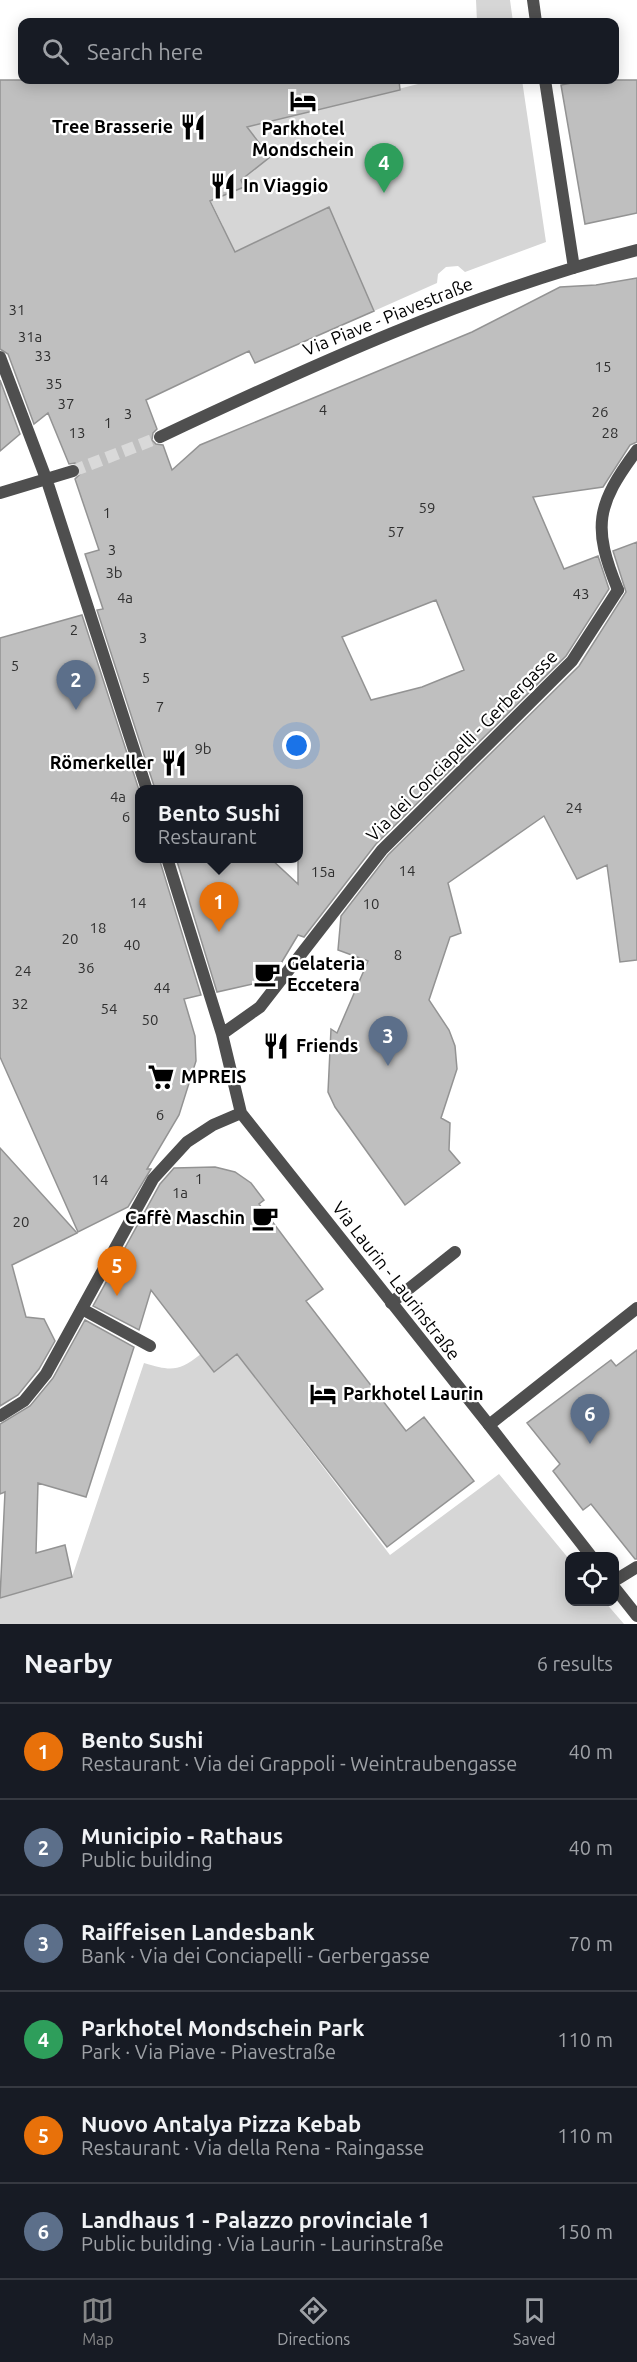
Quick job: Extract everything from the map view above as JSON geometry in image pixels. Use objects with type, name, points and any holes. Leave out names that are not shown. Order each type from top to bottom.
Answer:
[{"type":"street","points":[[533,0],[535,18]]},
{"type":"street","points":[[546,84],[574,268]]},
{"type":"street","name":"Via Piave - Piavestraße","points":[[160,437],[324,361],[460,305],[637,250]]},
{"type":"street","points":[[0,357],[47,481],[92,612],[146,785]]},
{"type":"street","name":"Via dei Conciapelli - Gerbergasse","points":[[222,1034],[260,1007],[382,850],[572,661],[618,590],[604,556],[600,539],[602,520],[611,488],[637,450]]},
{"type":"street","points":[[0,493],[47,481],[73,471]]},
{"type":"street","points":[[0,1416],[24,1401],[46,1374],[153,1179],[187,1142],[213,1125],[241,1113],[222,1034],[169,863]]},
{"type":"street","name":"Via Laurin - Laurinstraße","points":[[241,1113],[587,1552]]},
{"type":"street","points":[[391,1303],[455,1252]]},
{"type":"street","points":[[489,1425],[637,1308]]},
{"type":"street","points":[[82,1309],[150,1347]]},
{"type":"street","points":[[619,1578],[637,1567]]},
{"type":"street","points":[[619,1592],[637,1616]]},
{"type":"shaded area","points":[[476,0],[510,0],[512,18],[477,18]]},
{"type":"shaded area","points":[[418,84],[523,84],[546,242],[465,272],[458,266],[446,267],[438,274],[437,283],[374,311],[329,207],[267,236],[226,265],[223,226],[203,185],[215,199],[243,187],[223,85],[259,124]]},
{"type":"shaded area","points":[[201,1354],[214,1372],[237,1354],[390,1555],[499,1474],[565,1554],[565,1606],[608,1606],[624,1624],[0,1624],[0,1598],[72,1577],[144,1363],[161,1368],[174,1368],[186,1364]]},
{"type":"building","points":[[0,80],[18,80],[18,84],[399,84],[400,90],[247,127],[270,157],[241,180],[244,187],[210,201],[235,252],[329,207],[374,311],[255,363],[249,351],[146,400],[157,429],[153,433],[152,440],[156,444],[163,445],[172,470],[200,445],[472,332],[560,287],[596,285],[637,278],[637,442],[630,445],[603,487],[533,497],[564,569],[598,556],[609,589],[566,656],[376,844],[304,937],[298,935],[271,980],[217,992],[178,863],[275,863],[298,884],[298,863],[303,863],[303,785],[154,785],[97,610],[103,609],[85,554],[99,550],[75,479],[81,473],[81,468],[75,463],[69,464],[48,413],[34,424],[8,354],[0,349]],"holes":[[[436,600],[464,670],[422,687],[371,700],[342,637]]]},
{"type":"building","points":[[619,80],[637,80],[637,213],[585,224],[561,85],[619,84]]},
{"type":"building","points":[[0,380],[20,434],[0,451]]},
{"type":"building","points":[[637,542],[637,960],[620,962],[607,865],[577,879],[544,816],[448,883],[461,933],[450,937],[429,1000],[449,1030],[455,1046],[457,1069],[441,1118],[450,1123],[449,1150],[460,1163],[405,1205],[335,1107],[328,1092],[331,1029],[337,1033],[368,961],[338,950],[341,916],[388,855],[579,666],[626,592],[613,551]]},
{"type":"building","points":[[82,615],[137,785],[135,785],[135,863],[161,863],[201,995],[184,999],[195,1036],[196,1061],[179,1115],[147,1169],[151,1169],[128,1207],[78,1232],[0,1057],[0,638]]},
{"type":"building","points":[[0,1148],[77,1233],[12,1265],[26,1317],[44,1319],[55,1341],[39,1369],[18,1395],[0,1406]]},
{"type":"building","name":"Parkhotel Laurin","points":[[215,1167],[235,1172],[251,1183],[264,1200],[259,1204],[323,1289],[306,1301],[406,1431],[424,1417],[474,1481],[387,1547],[237,1354],[214,1372],[151,1290],[139,1330],[93,1306],[160,1184],[174,1168]]},
{"type":"building","points":[[85,1320],[134,1347],[86,1497],[38,1483],[36,1553],[65,1545],[72,1577],[0,1598],[5,1492],[0,1494],[0,1424],[30,1406],[53,1378]]},
{"type":"building","points":[[637,1350],[637,1559],[635,1559],[591,1504],[583,1510],[553,1471],[560,1464],[527,1423],[611,1360],[616,1366]]},
{"type":"tunnel","points":[[73,471],[160,437]]},
{"type":"place","name":"Parkhotel Mondschein","points":[[303,101]]},
{"type":"place","name":"Tree Brasserie","points":[[193,127]]},
{"type":"place","name":"In Viaggio","points":[[223,186]]},
{"type":"place","name":"Parkhotel Mondschein Park","points":[[384,193]]},
{"type":"place","name":"Municipio - Rathaus","points":[[76,710]]},
{"type":"place","name":"Römerkeller","points":[[174,763]]},
{"type":"place","name":"Bento Sushi","points":[[219,932]]},
{"type":"place","name":"Gelateria Eccetera","points":[[267,974]]},
{"type":"place","name":"Friends","points":[[276,1046]]},
{"type":"place","name":"Raiffeisen Landesbank","points":[[388,1066]]},
{"type":"place","name":"MPREIS","points":[[161,1077]]},
{"type":"place","name":"Caffè Maschin","points":[[265,1218]]},
{"type":"place","name":"Nuovo Antalya Pizza Kebab","points":[[117,1296]]},
{"type":"place","name":"Parkhotel Laurin","points":[[323,1394]]},
{"type":"place","name":"Landhaus 1 - Palazzo provinciale 1","points":[[590,1444]]}]
